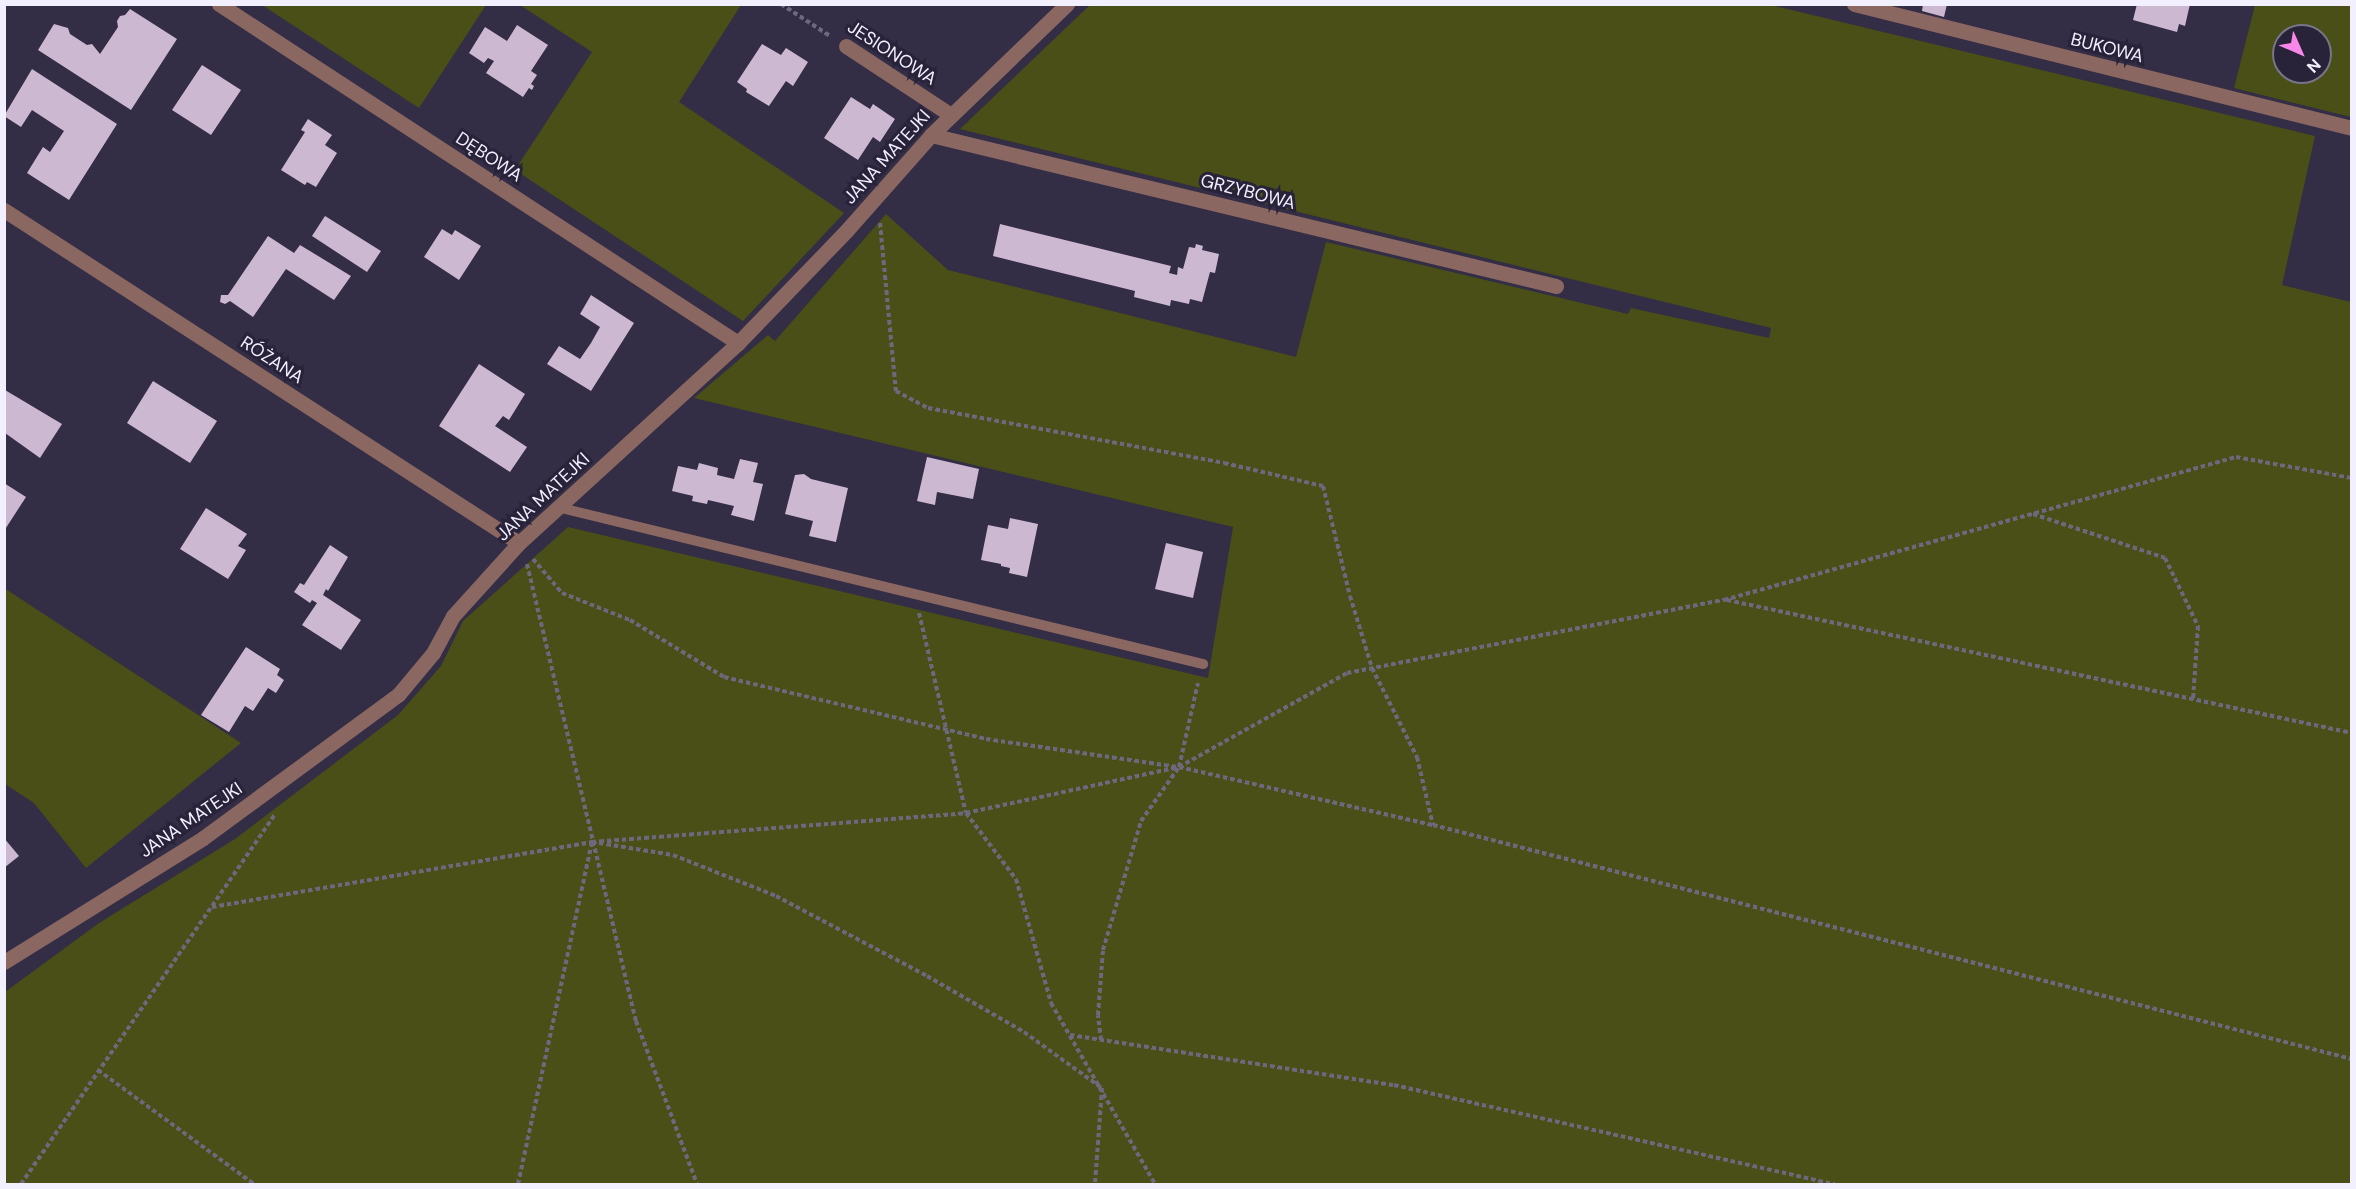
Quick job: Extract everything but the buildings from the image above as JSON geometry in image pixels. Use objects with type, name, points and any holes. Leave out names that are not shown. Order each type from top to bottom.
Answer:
[{"type":"street","name":"DĘBOWA","points":[[219,4],[738,343]]},
{"type":"street","name":"JANA MATEJKI","points":[[4,962],[203,838],[398,695],[433,652],[453,616],[519,543],[561,508],[738,343],[878,195],[931,135],[1067,4]]},
{"type":"street","name":"BUKOWA","points":[[1854,4],[2352,128]]},
{"type":"street","name":"JESIONOWA","points":[[846,46],[951,115]]},
{"type":"street","name":"GRZYBOWA","points":[[931,135],[1556,286]]},
{"type":"street","name":"RÓŻANA","points":[[4,210],[519,543]]},
{"type":"lane","points":[[561,508],[1203,664]]},
{"type":"path","name":"JESIONOWA","points":[[781,4],[846,46]]},
{"type":"path","points":[[878,195],[896,392],[928,408],[1224,463],[1323,486],[1350,596],[1372,668],[1418,758],[1433,825]]},
{"type":"path","points":[[212,907],[592,842],[966,813],[1179,767],[1347,673],[1724,600],[2236,457],[2352,478]]},
{"type":"path","points":[[2032,514],[2165,558],[2198,626],[2193,699]]},
{"type":"path","points":[[519,543],[562,593],[630,620],[724,677],[986,739],[1179,767],[1433,825],[2352,1059]]},
{"type":"path","points":[[519,543],[533,580],[592,842],[636,1021],[697,1185]]},
{"type":"path","points":[[915,594],[966,813],[1016,879],[1051,1003],[1102,1088],[1155,1185]]},
{"type":"path","points":[[1724,600],[2352,733]]},
{"type":"path","points":[[1101,1040],[1098,1015],[1103,950],[1141,821],[1179,767],[1203,664]]},
{"type":"path","points":[[21,1185],[276,811]]},
{"type":"path","points":[[592,842],[673,855],[776,896],[927,976],[1024,1032],[1102,1088]]},
{"type":"path","points":[[518,1185],[592,842]]},
{"type":"path","points":[[1070,1035],[1394,1085],[1835,1185]]},
{"type":"path","points":[[98,1070],[254,1185]]},
{"type":"path","points":[[1095,1185],[1102,1088]]},
{"type":"green space","points":[[262,5],[486,5],[419,108]]},
{"type":"green space","points":[[520,5],[741,5],[679,102],[844,213],[743,321],[515,170],[592,52]]},
{"type":"green space","points":[[1090,5],[1771,5],[2315,136],[2282,285],[2351,302],[2351,1184],[5,1184],[5,992],[99,923],[235,839],[398,715],[441,666],[463,621],[568,527],[1208,678],[1233,527],[694,398],[768,335],[775,341],[886,214],[948,270],[1296,357],[1326,242],[1628,314],[1631,308],[1769,338],[1771,328],[960,129]]},
{"type":"green space","points":[[2255,5],[2351,5],[2351,117],[2234,88]]},
{"type":"green space","points":[[4,588],[241,743],[86,868],[34,803],[5,784]]}]
